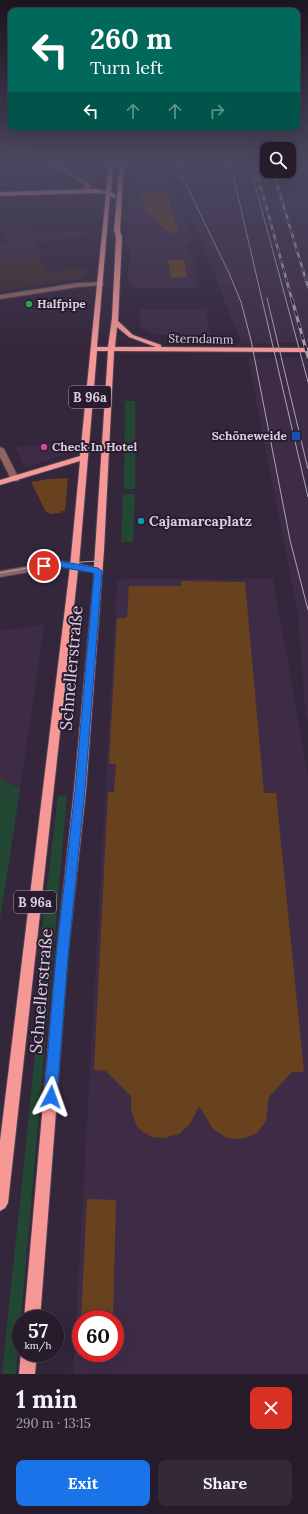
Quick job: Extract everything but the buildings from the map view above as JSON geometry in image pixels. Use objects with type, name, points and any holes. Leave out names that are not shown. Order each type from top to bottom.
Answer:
[{"type":"main road","name":"B 96a","points":[[74,567],[105,226]]},
{"type":"main road","name":"B 96a","points":[[98,571],[119,237],[117,226]]},
{"type":"main road","points":[[114,322],[121,329],[137,339],[171,349]]},
{"type":"main road","name":"Sterndamm","points":[[94,349],[308,350]]},
{"type":"main road","points":[[0,483],[84,457]]},
{"type":"main road","points":[[74,567],[98,571]]},
{"type":"main road","name":"Schnellerstraße","points":[[0,1203],[74,567]]},
{"type":"main road","name":"Schnellerstraße","points":[[33,1310],[62,956],[80,790],[98,571]]},
{"type":"main road","points":[[27,1374],[28,1362]]},
{"type":"street","points":[[0,297],[78,285],[101,284]]},
{"type":"street","points":[[0,449],[15,479]]},
{"type":"street","points":[[0,574],[59,564],[74,567]]},
{"type":"shaded area","points":[[1,226],[26,226],[32,230],[90,230],[90,236],[35,243],[42,256],[0,262],[0,244],[9,242]]},
{"type":"shaded area","points":[[128,226],[188,226],[193,243],[187,244],[196,266],[197,288],[131,288],[128,283],[130,250],[127,244]]},
{"type":"shaded area","points":[[195,226],[308,226],[308,342],[242,344]]},
{"type":"shaded area","points":[[39,257],[48,272],[87,267],[85,278],[0,291],[0,262]]},
{"type":"shaded area","points":[[140,309],[206,309],[210,335],[158,335],[139,327]]},
{"type":"shaded area","points":[[308,357],[308,722],[305,707],[298,615],[248,359]]},
{"type":"shaded area","points":[[71,442],[71,452],[28,467],[24,466],[15,447]]},
{"type":"shaded area","points":[[123,579],[273,579],[308,775],[308,1374],[73,1374],[74,1362],[124,1362],[124,1310],[77,1310],[117,581]]},
{"type":"shaded area","points":[[44,625],[29,730],[0,920],[0,631]]},
{"type":"green space","points":[[125,401],[135,401],[135,489],[124,489]]},
{"type":"green space","points":[[123,494],[135,494],[133,542],[121,542]]},
{"type":"green space","points":[[0,779],[20,789],[0,920]]},
{"type":"green space","points":[[58,795],[67,796],[22,1310],[12,1310],[12,1362],[17,1362],[16,1374],[2,1374],[35,1056],[39,955]]},
{"type":"tram line","points":[[206,226],[241,302],[251,340],[290,540],[308,610]]},
{"type":"tram line","points":[[245,226],[308,497]]},
{"type":"tram line","points":[[266,226],[308,382]]},
{"type":"tram line","points":[[267,298],[308,469]]},
{"type":"tram line","points":[[0,573],[49,564],[99,561]]},
{"type":"railway","points":[[272,226],[292,300]]},
{"type":"railway","points":[[290,226],[308,287]]},
{"type":"railway","points":[[292,299],[308,357]]},
{"type":"place","name":"Halfpipe","points":[[29,304]]},
{"type":"place","name":"Schöneweide","points":[[296,436]]},
{"type":"place","name":"Check In Hotel","points":[[44,447]]},
{"type":"place","name":"Cajamarcaplatz","points":[[141,521]]},
{"type":"route","points":[[44,566],[59,564],[98,571],[80,790],[62,956],[51,1097]]}]
